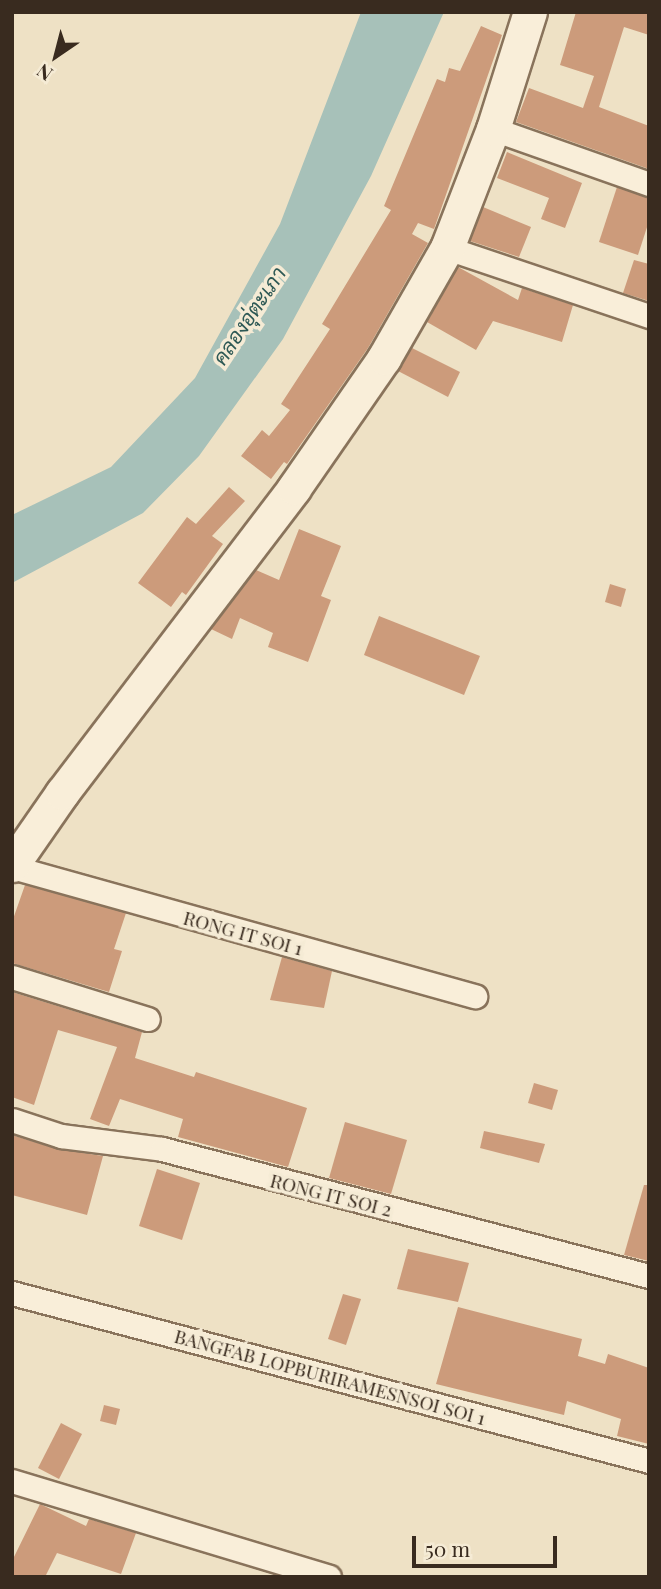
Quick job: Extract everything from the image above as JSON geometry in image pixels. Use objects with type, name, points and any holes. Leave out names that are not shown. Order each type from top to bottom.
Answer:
[{"type":"street","points":[[12,866],[62,793],[333,434],[447,248],[493,129],[530,12]]},
{"type":"street","points":[[493,129],[649,184]]},
{"type":"street","points":[[447,248],[649,316]]},
{"type":"street","name":"RONG IT SOI 1","points":[[12,866],[475,996]]},
{"type":"street","points":[[12,977],[148,1019]]},
{"type":"street","name":"RONG IT SOI 2","points":[[12,1120],[61,1136],[162,1149],[649,1276]]},
{"type":"street","name":"BANGFAB LOPBURIRAMESNSOI SOI 1","points":[[12,1293],[649,1461]]},
{"type":"street","points":[[12,1480],[329,1577]]},
{"type":"water","name":"คลองอุ่ตะเภา","points":[[361,12],[444,12],[371,176],[283,339],[199,456],[143,513],[12,583],[12,515],[111,467],[195,378],[280,224]]},
{"type":"building","points":[[576,12],[649,12],[649,35],[624,27],[599,107],[649,126],[649,169],[516,122],[529,88],[583,108],[594,76],[560,65]]},
{"type":"building","points":[[481,26],[502,35],[434,229],[418,223],[412,234],[428,243],[368,348],[287,464],[284,462],[271,479],[241,456],[262,430],[269,436],[290,410],[281,404],[330,329],[322,324],[391,210],[384,206],[437,79],[445,82],[449,68],[460,71]]},
{"type":"building","points":[[507,152],[582,183],[565,228],[541,219],[549,198],[497,178]]},
{"type":"building","points":[[617,187],[649,198],[649,221],[638,255],[599,242]]},
{"type":"building","points":[[483,207],[531,227],[519,257],[470,241]]},
{"type":"building","points":[[634,260],[649,264],[649,301],[623,293]]},
{"type":"building","points":[[458,267],[518,300],[522,288],[573,305],[562,342],[493,321],[476,350],[427,322]]},
{"type":"building","points":[[412,348],[460,372],[448,397],[398,371]]},
{"type":"building","points":[[229,487],[245,501],[212,536],[223,544],[186,595],[182,592],[171,607],[138,583],[187,517],[196,524]]},
{"type":"building","points":[[299,529],[341,546],[321,596],[331,600],[308,662],[268,647],[273,633],[240,618],[232,639],[211,629],[256,570],[279,580]]},
{"type":"building","points":[[610,584],[626,589],[621,607],[605,602]]},
{"type":"building","points":[[379,616],[480,656],[464,695],[364,655]]},
{"type":"building","points":[[25,885],[126,913],[114,949],[122,951],[109,992],[12,963],[12,922]]},
{"type":"building","points":[[282,957],[332,971],[324,1008],[270,1000]]},
{"type":"building","points":[[12,992],[142,1032],[135,1058],[194,1077],[196,1072],[307,1108],[288,1167],[178,1137],[183,1119],[120,1099],[109,1126],[90,1119],[117,1047],[58,1030],[34,1105],[12,1097]]},
{"type":"building","points":[[534,1083],[558,1090],[552,1110],[528,1103]]},
{"type":"building","points":[[345,1122],[407,1140],[391,1194],[329,1178]]},
{"type":"building","points":[[484,1131],[545,1144],[539,1163],[480,1148]]},
{"type":"building","points":[[12,1135],[57,1149],[103,1156],[87,1215],[12,1195]]},
{"type":"building","points":[[157,1169],[200,1183],[182,1240],[139,1226]]},
{"type":"building","points":[[644,1185],[649,1185],[649,1261],[624,1255]]},
{"type":"building","points":[[408,1249],[469,1263],[458,1302],[397,1289]]},
{"type":"building","points":[[343,1294],[361,1299],[346,1345],[328,1339]]},
{"type":"building","points":[[458,1307],[582,1339],[578,1356],[605,1364],[608,1354],[649,1368],[649,1444],[617,1436],[621,1419],[567,1401],[564,1415],[436,1384]]},
{"type":"building","points":[[104,1405],[120,1409],[116,1425],[100,1421]]},
{"type":"building","points":[[61,1423],[82,1434],[59,1479],[38,1468]]},
{"type":"building","points":[[40,1504],[86,1526],[89,1519],[136,1533],[121,1574],[57,1553],[45,1577],[12,1577],[12,1561]]}]
